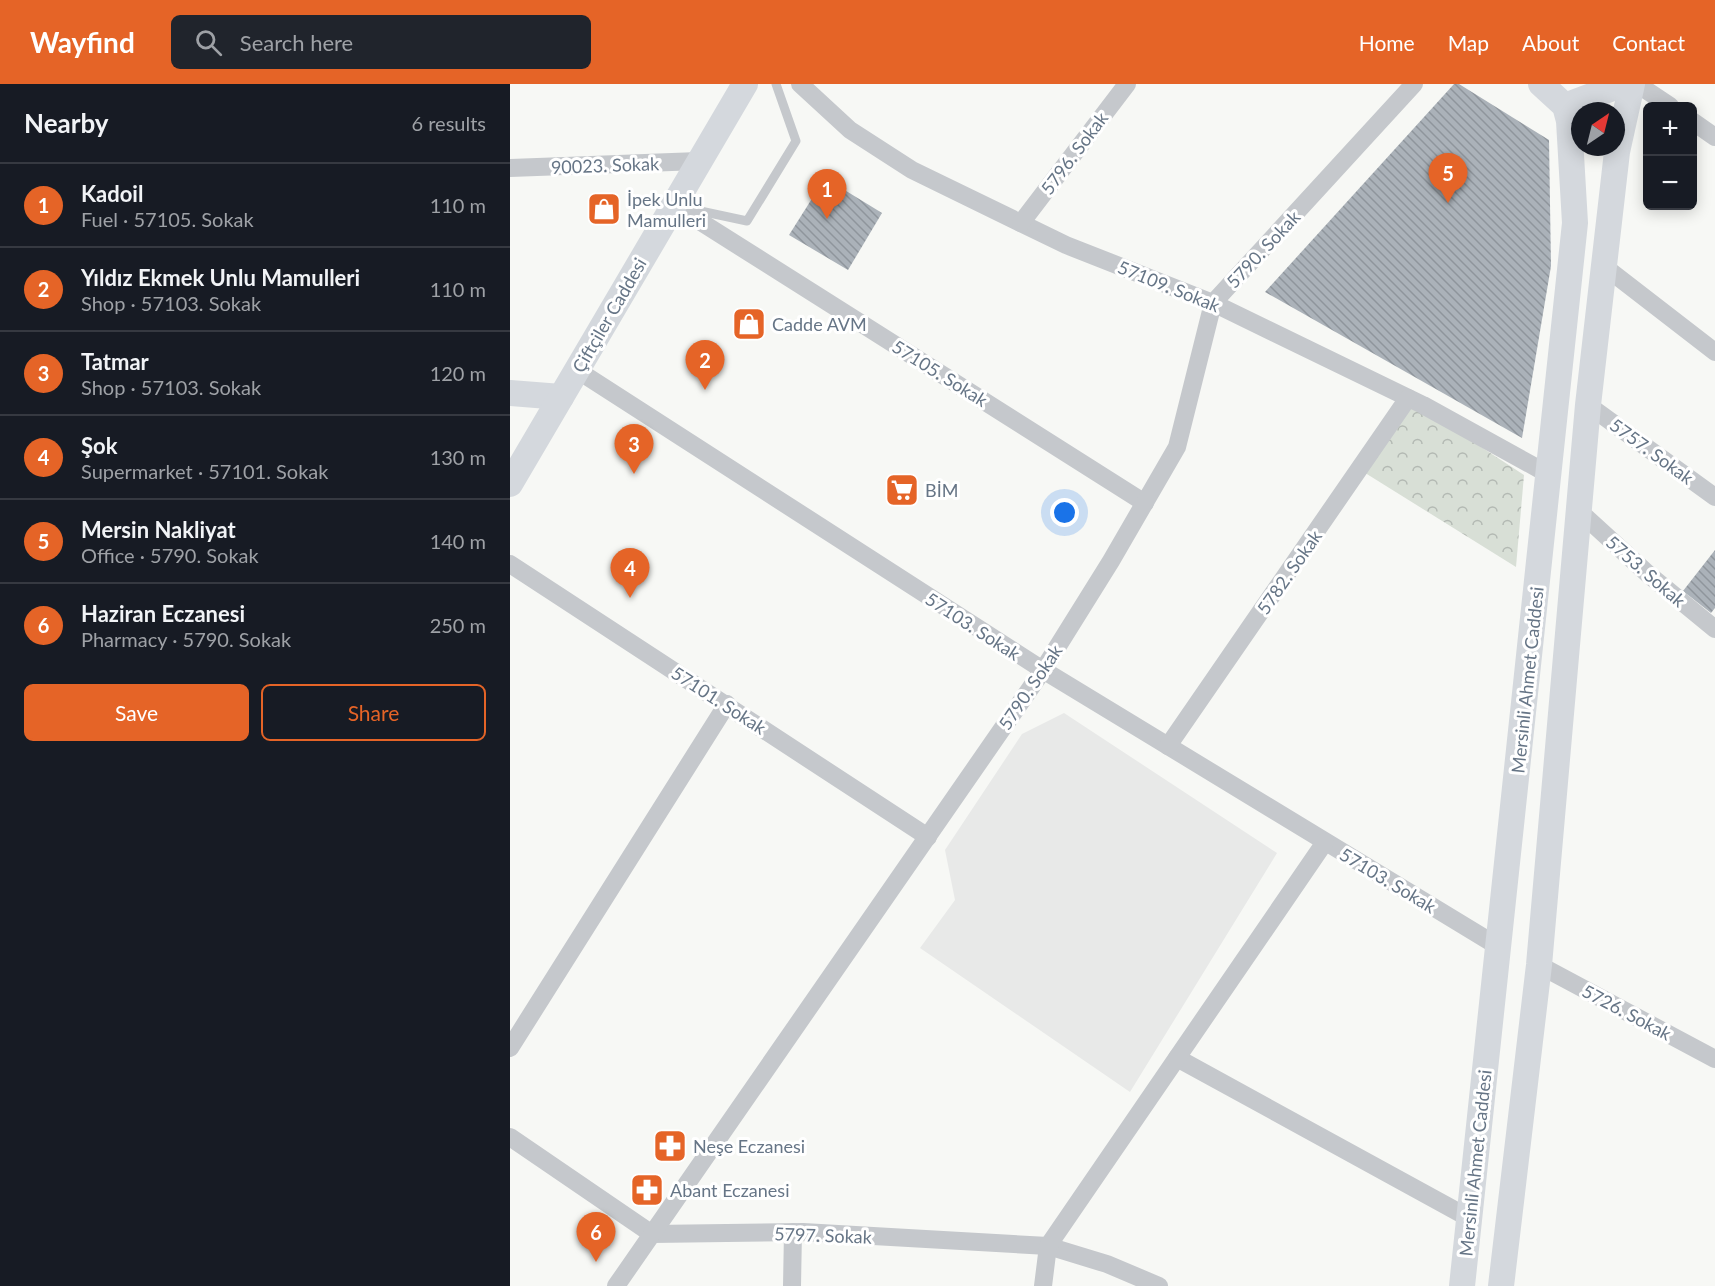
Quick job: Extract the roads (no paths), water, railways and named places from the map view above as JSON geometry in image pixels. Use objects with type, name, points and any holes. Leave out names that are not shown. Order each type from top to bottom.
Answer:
[{"type":"street","name":"Çiftçiler Caddesi","points":[[510,484],[745,84]]},
{"type":"street","name":"57109. Sokak","points":[[800,84],[850,130],[912,170],[1066,245],[1213,303],[1408,398],[1548,474]]},
{"type":"street","name":"5796. Sokak","points":[[1021,223],[1127,84]]},
{"type":"street","name":"5790. Sokak","points":[[616,1286],[1043,670],[1145,503],[1177,447],[1213,303],[1414,84]]},
{"type":"street","points":[[1540,84],[1565,106],[1623,84]]},
{"type":"street","name":"Mersinli Ahmet Caddesi","points":[[1501,1286],[1539,965],[1588,405],[1617,152],[1632,84]]},
{"type":"street","points":[[1636,84],[1664,102]]},
{"type":"street","name":"Mersinli Ahmet Caddesi","points":[[1462,1286],[1575,223],[1572,155],[1569,121],[1565,106]]},
{"type":"street","points":[[1697,125],[1715,137]]},
{"type":"street","name":"90023. Sokak","points":[[510,168],[699,161]]},
{"type":"street","name":"57105. Sokak","points":[[674,205],[1145,503]]},
{"type":"street","points":[[1605,267],[1715,352]]},
{"type":"street","name":"57103. Sokak","points":[[577,370],[1043,670],[1499,947]]},
{"type":"street","points":[[510,393],[561,397]]},
{"type":"street","name":"5782. Sokak","points":[[1168,746],[1408,398]]},
{"type":"street","name":"5757. Sokak","points":[[1588,405],[1715,497]]},
{"type":"street","name":"5753. Sokak","points":[[1579,511],[1648,574],[1715,629]]},
{"type":"street","name":"57101. Sokak","points":[[510,564],[928,837]]},
{"type":"street","points":[[510,1048],[727,704]]},
{"type":"street","points":[[1044,1286],[1048,1246],[1325,842]]},
{"type":"street","points":[[1499,947],[1539,965]]},
{"type":"street","name":"5726. Sokak","points":[[1539,965],[1715,1059]]},
{"type":"street","points":[[1177,1058],[1469,1218]]},
{"type":"street","points":[[510,1137],[652,1234]]},
{"type":"street","points":[[792,1286],[793,1232]]},
{"type":"street","name":"5797. Sokak","points":[[652,1234],[793,1232],[1048,1246],[1107,1264],[1159,1286]]},
{"type":"lane","points":[[674,205],[747,221],[796,141],[776,84]]},
{"type":"place","name":"Mersin Nakliyat","points":[[1448,203]]},
{"type":"place","name":"İpek Unlu Mamulleri","points":[[604,209]]},
{"type":"place","name":"Kadoil","points":[[827,219]]},
{"type":"place","name":"Cadde AVM","points":[[749,324]]},
{"type":"place","name":"Yıldız Ekmek Unlu Mamulleri","points":[[705,390]]},
{"type":"place","name":"Tatmar","points":[[634,474]]},
{"type":"place","name":"BİM","points":[[902,490]]},
{"type":"place","name":"Şok","points":[[630,598]]},
{"type":"place","name":"Neşe Eczanesi","points":[[670,1146]]},
{"type":"place","name":"Abant Eczanesi","points":[[647,1190]]},
{"type":"place","name":"Haziran Eczanesi","points":[[596,1262]]}]
